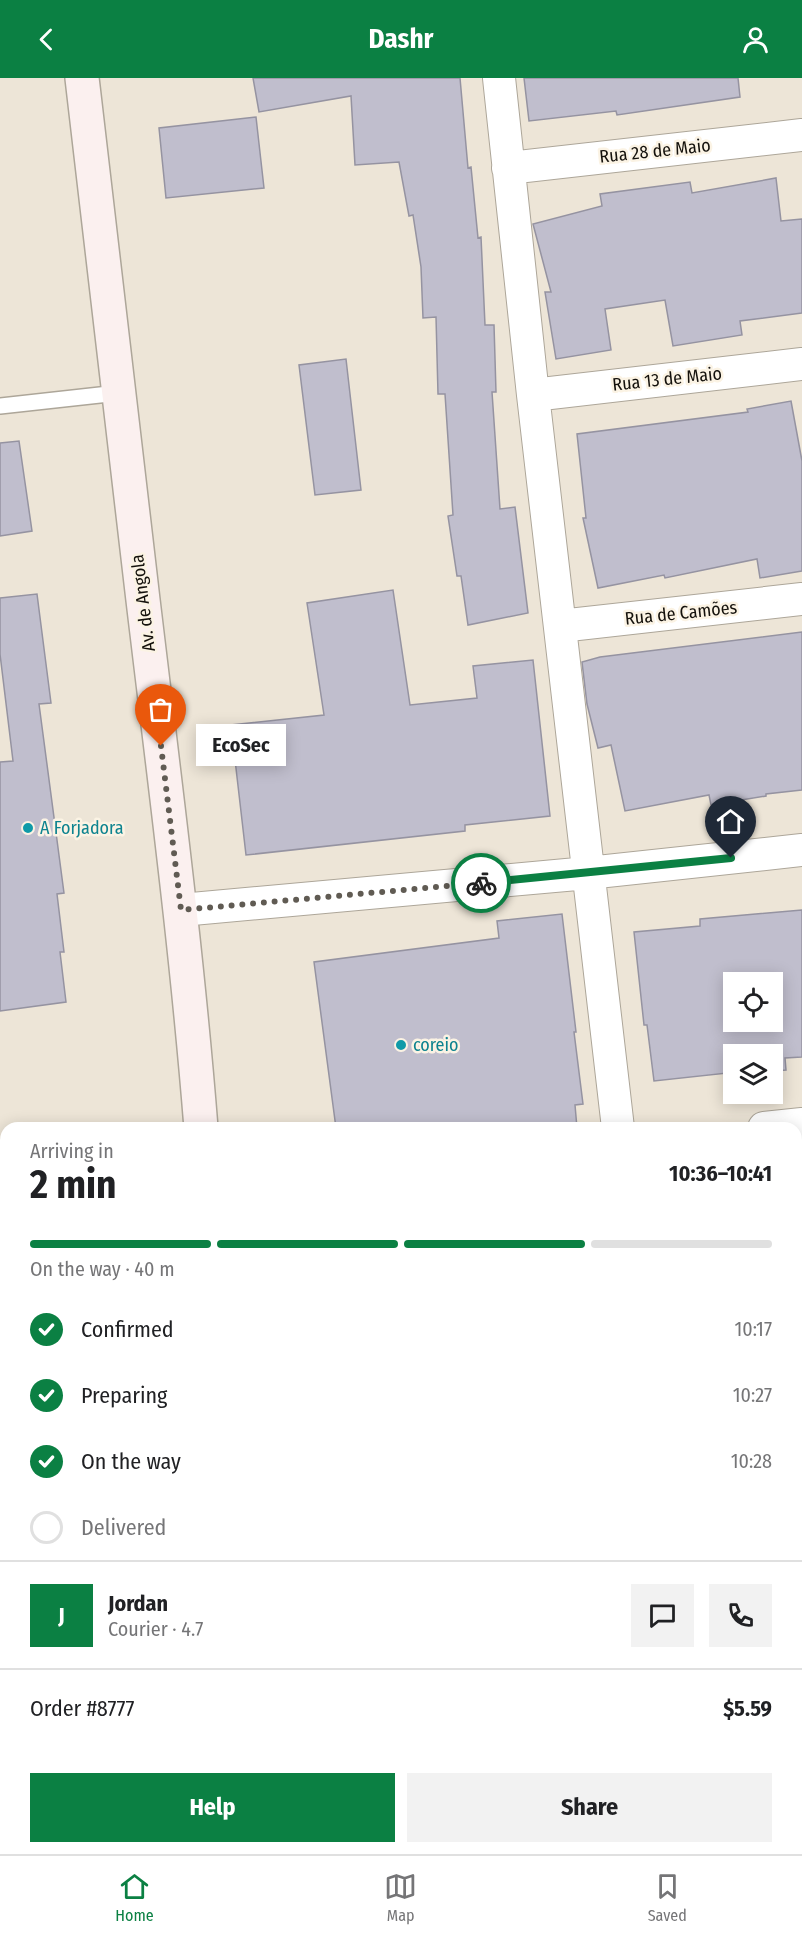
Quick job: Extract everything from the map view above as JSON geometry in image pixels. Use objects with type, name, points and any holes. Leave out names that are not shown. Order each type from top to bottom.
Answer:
[{"type":"main road","name":"Av. de Angola","points":[[82,78],[117,393],[181,910],[201,1122]]},
{"type":"street","points":[[499,78],[617,1122]]},
{"type":"street","name":"Rua 28 de Maio","points":[[508,168],[802,135]]},
{"type":"street","name":"Rua 13 de Maio","points":[[533,394],[802,364]]},
{"type":"street","name":"Rua de Camões","points":[[560,626],[802,599]]},
{"type":"street","points":[[181,910],[588,873],[802,850]]},
{"type":"lane","points":[[0,406],[117,393]]},
{"type":"building","points":[[253,78],[460,78],[468,168],[471,167],[478,238],[481,237],[485,325],[494,325],[496,392],[492,392],[500,509],[515,507],[528,613],[468,625],[461,576],[457,576],[448,516],[453,515],[445,394],[438,394],[436,317],[423,318],[421,267],[413,215],[409,216],[399,162],[355,165],[351,96],[259,112]]},
{"type":"building","points":[[524,78],[738,78],[740,97],[617,115],[616,111],[529,121]]},
{"type":"building","points":[[256,117],[264,188],[166,198],[159,128]]},
{"type":"building","points":[[776,178],[781,221],[802,219],[802,313],[740,321],[742,335],[673,346],[665,300],[605,309],[611,350],[556,359],[545,292],[551,292],[533,224],[602,206],[600,194],[690,182],[692,193]]},
{"type":"building","points":[[346,359],[361,490],[315,495],[299,365]]},
{"type":"building","points":[[791,401],[802,461],[802,571],[760,578],[757,559],[665,578],[664,575],[598,588],[583,518],[586,518],[577,434],[748,412],[747,409]]},
{"type":"building","points":[[19,441],[32,531],[0,536],[0,443]]},
{"type":"building","points":[[393,590],[410,705],[477,698],[473,666],[533,660],[550,816],[465,825],[465,831],[246,855],[231,725],[324,715],[307,603]]},
{"type":"building","points":[[37,594],[51,703],[39,704],[64,893],[57,894],[64,952],[60,952],[66,1002],[0,1011],[0,762],[13,761],[0,654],[0,598]]},
{"type":"building","points":[[802,632],[802,790],[766,794],[766,796],[711,805],[709,795],[625,811],[611,745],[598,748],[587,704],[582,662],[600,657]]},
{"type":"building","points":[[802,910],[802,1057],[785,1058],[786,1070],[783,1070],[783,1044],[723,1044],[723,1073],[654,1081],[647,1025],[644,1025],[634,932],[700,926],[700,919]]},
{"type":"building","points":[[562,914],[583,1104],[575,1105],[576,1122],[335,1122],[314,962],[499,938],[497,921]]},
{"type":"way so far","points":[[161,746],[181,910],[481,883]]},
{"type":"place","name":"EcoSec","points":[[161,746]]},
{"type":"place","name":"A Forjadora","points":[[28,828]]},
{"type":"place","name":"coreio","points":[[401,1045]]},
{"type":"route","points":[[481,883],[731,858]]}]
